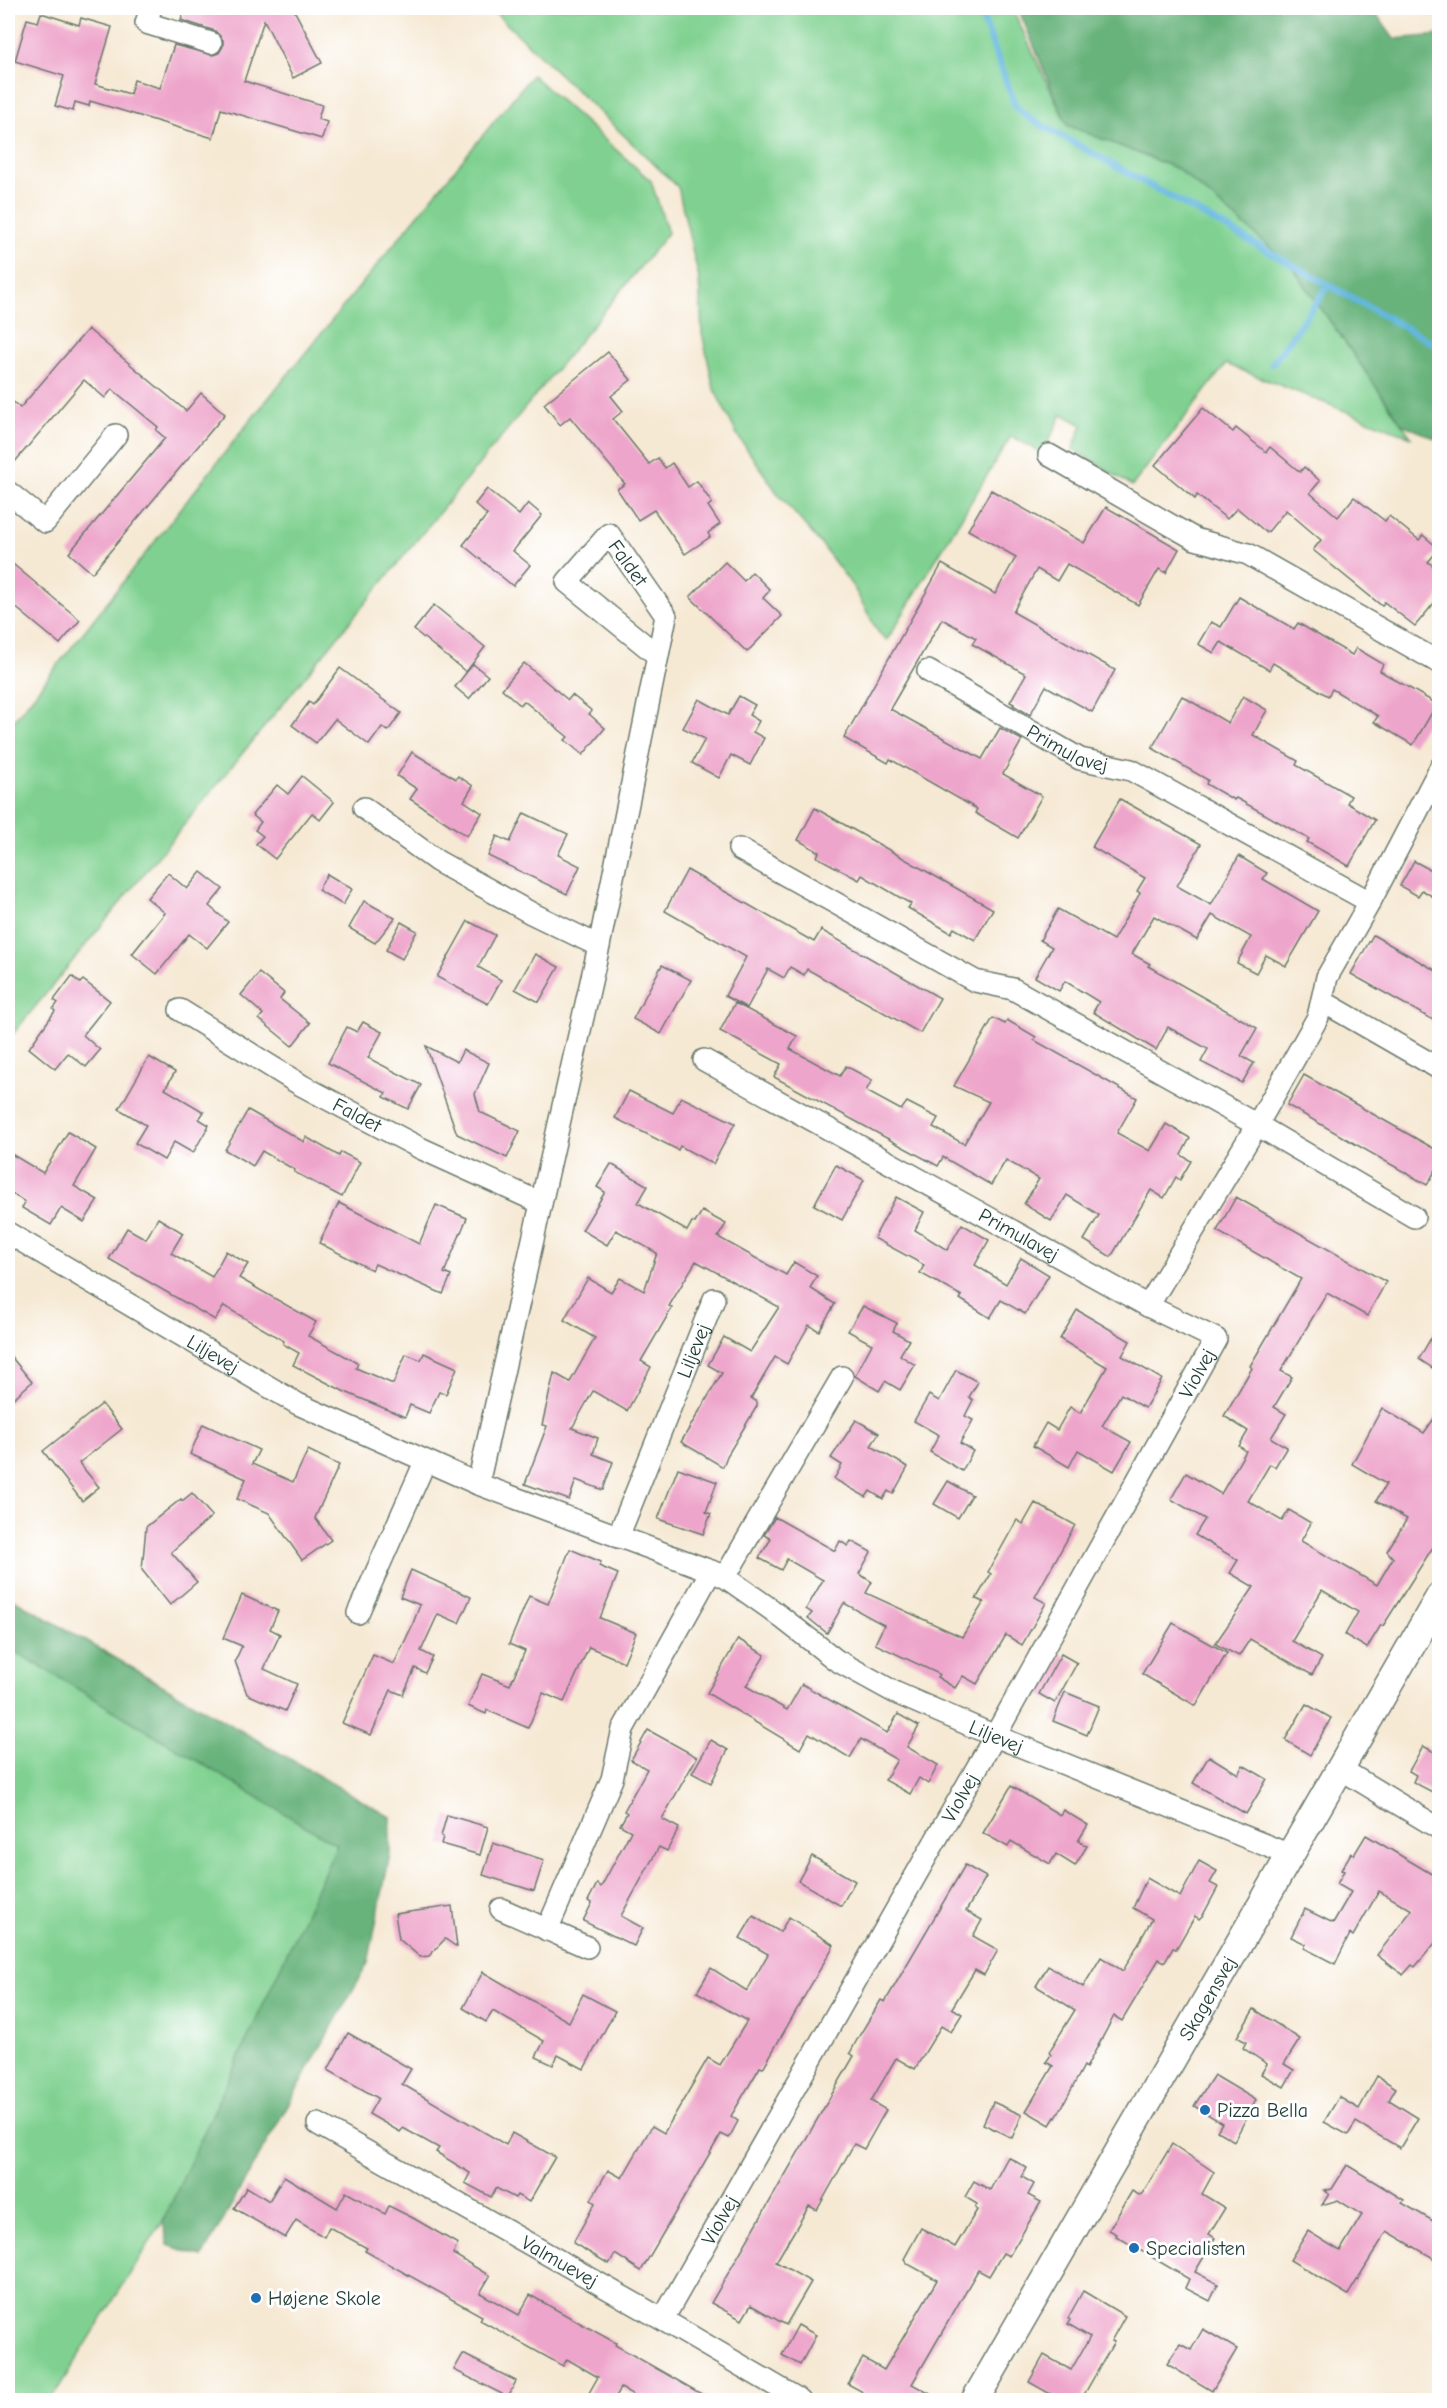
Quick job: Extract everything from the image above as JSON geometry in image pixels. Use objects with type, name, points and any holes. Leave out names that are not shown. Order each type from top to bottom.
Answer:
[{"type":"street","points":[[151,8],[146,23],[211,43]]},
{"type":"street","points":[[8,492],[45,522],[116,435]]},
{"type":"street","points":[[1049,455],[1195,539],[1248,554],[1440,663]]},
{"type":"street","name":"Faldet","points":[[478,1484],[599,946],[666,616],[609,534],[567,582],[657,655]]},
{"type":"street","name":"Primulavej","points":[[928,671],[1080,759],[1131,770],[1370,902]]},
{"type":"street","points":[[1148,1306],[1257,1125],[1318,1017],[1327,977],[1432,796],[1440,768]]},
{"type":"street","points":[[364,808],[437,861],[531,913],[599,946]]},
{"type":"street","points":[[739,849],[975,981],[1013,989],[1257,1125],[1414,1217]]},
{"type":"street","points":[[1322,1001],[1440,1069]]},
{"type":"street","name":"Faldet","points":[[180,1010],[301,1085],[420,1148],[541,1203]]},
{"type":"street","name":"Primulavej","points":[[705,1060],[1148,1306]]},
{"type":"street","name":"Liljevej","points":[[8,1233],[298,1404],[478,1484],[718,1574],[772,1610],[836,1660],[896,1693],[995,1736],[1290,1855]]},
{"type":"street","name":"Liljevej","points":[[618,1536],[714,1299]]},
{"type":"street","name":"Violvej","points":[[663,2319],[995,1736],[1216,1339],[1148,1306]]},
{"type":"street","points":[[547,1930],[612,1779],[623,1729],[842,1377]]},
{"type":"street","points":[[358,1613],[425,1462]]},
{"type":"street","name":"Skagensvej","points":[[975,2400],[1440,1596]]},
{"type":"street","points":[[1339,1768],[1440,1829]]},
{"type":"street","points":[[501,1909],[587,1947]]},
{"type":"street","name":"Valmuevej","points":[[318,2124],[663,2319],[800,2400]]},
{"type":"green space","points":[[490,8],[1012,8],[1067,125],[1178,169],[1291,265],[1411,437],[1226,364],[1132,486],[1073,449],[1082,425],[1062,414],[1043,453],[1011,436],[887,640],[878,632],[854,588],[822,545],[778,494],[738,436],[714,389],[702,333],[699,279],[678,187]]},
{"type":"green space","points":[[1018,8],[1372,8],[1394,39],[1439,35],[1439,440],[1402,424],[1291,265],[1178,169],[1067,125]]},
{"type":"green space","points":[[532,75],[651,181],[668,233],[8,1040],[8,728],[249,422]]},
{"type":"green space","points":[[8,1596],[390,1817],[163,2221],[51,2400],[8,2400]]},
{"type":"green space","points":[[8,1596],[390,1817],[390,1854],[368,1963],[202,2257],[168,2245],[163,2221],[337,1845],[8,1647]]},
{"type":"building","points":[[185,8],[293,8],[322,63],[293,78],[264,20],[244,81],[322,105],[318,119],[327,122],[322,139],[221,109],[213,138],[90,101],[89,106],[75,102],[73,111],[55,106],[64,76],[15,61],[27,19],[38,22],[41,13],[79,25],[81,18],[112,27],[95,84],[130,94],[134,80],[160,88],[174,45],[213,55],[219,53],[223,46],[223,40],[215,31],[181,20]]},
{"type":"building","points":[[88,329],[186,411],[201,393],[225,414],[92,573],[69,553],[165,438],[156,430],[158,427],[112,389],[105,398],[84,380],[8,470],[8,397],[20,408]]},
{"type":"building","points":[[608,352],[631,380],[611,396],[623,411],[613,419],[649,464],[658,458],[665,468],[672,463],[688,487],[697,481],[712,503],[708,506],[720,524],[708,533],[710,537],[685,554],[654,510],[638,520],[617,489],[625,484],[570,417],[560,425],[544,404]]},
{"type":"building","points":[[1203,408],[1233,432],[1236,428],[1266,452],[1270,447],[1300,472],[1304,467],[1320,481],[1310,493],[1338,517],[1354,497],[1385,521],[1389,516],[1419,540],[1423,535],[1439,549],[1428,562],[1440,571],[1440,596],[1415,626],[1384,602],[1382,606],[1313,550],[1321,540],[1286,510],[1267,533],[1237,508],[1227,519],[1197,495],[1195,499],[1155,465]]},
{"type":"building","points":[[487,489],[519,515],[528,503],[542,515],[513,551],[530,565],[513,586],[463,545],[487,515],[475,504]]},
{"type":"building","points":[[991,490],[1084,543],[1106,507],[1179,549],[1166,573],[1159,569],[1138,605],[1067,564],[1057,581],[1037,569],[1013,612],[1115,670],[1092,712],[1046,686],[1030,715],[1013,705],[1010,702],[1026,674],[972,644],[976,638],[942,619],[890,709],[982,759],[1000,728],[1022,740],[1003,774],[1042,796],[1018,838],[975,813],[977,809],[890,759],[888,763],[844,738],[942,564],[995,594],[1016,557],[968,530]]},
{"type":"building","points":[[8,560],[80,620],[60,644],[8,601]]},
{"type":"building","points":[[725,562],[744,581],[752,572],[770,590],[763,598],[782,616],[747,652],[690,597]]},
{"type":"building","points":[[1239,597],[1294,629],[1298,623],[1352,655],[1356,648],[1383,664],[1380,671],[1437,704],[1413,745],[1374,722],[1378,716],[1332,689],[1328,696],[1273,663],[1269,670],[1221,642],[1214,653],[1198,644],[1211,622],[1221,627]]},
{"type":"building","points":[[434,605],[485,647],[466,672],[414,630]]},
{"type":"building","points":[[524,663],[568,700],[572,695],[592,711],[589,714],[605,728],[583,755],[565,740],[568,737],[524,701],[520,705],[502,689]]},
{"type":"building","points":[[473,664],[488,676],[469,699],[455,687]]},
{"type":"building","points":[[340,668],[401,713],[388,731],[382,727],[369,745],[335,719],[316,743],[292,725],[309,702],[313,705]]},
{"type":"building","points":[[739,696],[755,705],[749,715],[759,721],[753,732],[764,738],[750,765],[731,755],[719,778],[692,763],[705,739],[683,728],[699,699],[728,715]]},
{"type":"building","points":[[1182,696],[1228,723],[1243,696],[1267,710],[1253,735],[1298,761],[1296,765],[1351,796],[1347,803],[1375,820],[1349,866],[1307,842],[1309,839],[1206,784],[1208,780],[1152,748]]},
{"type":"building","points":[[412,752],[456,779],[458,776],[473,786],[464,801],[482,813],[467,836],[410,799],[417,789],[397,776]]},
{"type":"building","points":[[302,776],[334,802],[320,820],[312,813],[275,859],[256,844],[263,836],[255,830],[261,822],[252,815],[277,785],[288,794]]},
{"type":"building","points":[[1120,799],[1201,844],[1177,886],[1211,905],[1239,856],[1267,873],[1263,879],[1318,911],[1286,966],[1266,955],[1256,973],[1237,963],[1251,937],[1212,915],[1197,940],[1154,916],[1132,954],[1150,964],[1148,966],[1257,1028],[1241,1056],[1254,1063],[1242,1083],[1201,1062],[1208,1049],[1168,1027],[1156,1050],[1093,1012],[1099,1002],[1065,981],[1059,991],[1035,977],[1052,947],[1040,940],[1058,909],[1113,940],[1140,893],[1137,891],[1145,878],[1092,847]]},
{"type":"building","points":[[815,808],[993,909],[975,940],[954,928],[951,933],[908,908],[911,904],[862,875],[859,880],[817,857],[819,852],[798,840]]},
{"type":"building","points":[[524,813],[568,834],[558,855],[580,866],[567,894],[488,856],[497,836],[510,842]]},
{"type":"building","points":[[1414,861],[1440,875],[1440,901],[1422,890],[1418,896],[1400,886]]},
{"type":"building","points":[[687,870],[814,942],[821,930],[940,998],[920,1033],[807,969],[804,975],[790,967],[784,978],[768,969],[747,1008],[725,996],[746,957],[665,911]]},
{"type":"building","points":[[201,872],[223,889],[209,906],[228,922],[207,948],[189,934],[157,974],[132,954],[165,913],[147,898],[168,873],[187,889]]},
{"type":"building","points":[[327,874],[352,889],[343,905],[318,890]]},
{"type":"building","points":[[364,901],[395,918],[375,943],[349,928]]},
{"type":"building","points":[[468,921],[495,935],[478,967],[501,980],[488,1004],[437,977]]},
{"type":"building","points":[[401,922],[417,931],[402,959],[386,950]]},
{"type":"building","points":[[1373,935],[1440,973],[1440,1024],[1351,974]]},
{"type":"building","points":[[535,954],[559,967],[539,1002],[515,989]]},
{"type":"building","points":[[662,965],[691,980],[661,1034],[633,1019]]},
{"type":"building","points":[[259,973],[284,993],[280,999],[310,1023],[292,1046],[259,1019],[263,1014],[241,995]]},
{"type":"building","points":[[72,976],[80,983],[83,980],[110,1001],[83,1035],[100,1050],[86,1067],[68,1053],[55,1069],[29,1048],[55,1011],[53,1009],[58,1003],[54,1000]]},
{"type":"building","points":[[735,1003],[797,1036],[790,1049],[840,1076],[846,1066],[872,1080],[866,1091],[901,1110],[907,1102],[938,1118],[933,1127],[964,1144],[989,1102],[954,1086],[993,1018],[1005,1024],[1007,1020],[1036,1037],[1034,1040],[1137,1098],[1117,1133],[1150,1151],[1166,1124],[1190,1138],[1181,1155],[1191,1161],[1180,1180],[1176,1177],[1164,1198],[1151,1190],[1111,1257],[1084,1240],[1099,1215],[1067,1195],[1051,1221],[1024,1204],[1039,1179],[1006,1160],[991,1185],[943,1157],[938,1166],[774,1077],[781,1064],[720,1031]]},
{"type":"building","points":[[363,1022],[382,1032],[368,1058],[421,1085],[408,1109],[384,1097],[386,1093],[328,1063],[347,1027],[357,1032]]},
{"type":"building","points":[[426,1046],[457,1062],[463,1050],[489,1063],[475,1094],[480,1112],[520,1131],[507,1158],[457,1134]]},
{"type":"building","points":[[149,1057],[175,1072],[165,1089],[204,1112],[199,1119],[209,1125],[193,1153],[174,1142],[164,1160],[135,1143],[146,1125],[119,1109]]},
{"type":"building","points":[[1304,1075],[1440,1152],[1440,1163],[1427,1185],[1287,1105]]},
{"type":"building","points":[[629,1091],[673,1113],[681,1097],[735,1123],[713,1164],[680,1146],[678,1150],[615,1118]]},
{"type":"building","points":[[248,1110],[304,1142],[306,1137],[339,1156],[341,1152],[360,1162],[342,1197],[294,1172],[295,1170],[262,1151],[253,1166],[225,1150]]},
{"type":"building","points":[[68,1132],[96,1149],[74,1186],[98,1200],[84,1222],[61,1208],[51,1225],[22,1208],[25,1202],[8,1191],[8,1152],[43,1173]]},
{"type":"building","points":[[611,1164],[648,1186],[638,1203],[687,1231],[702,1211],[726,1224],[718,1237],[786,1275],[794,1262],[817,1276],[810,1288],[835,1304],[819,1331],[809,1325],[787,1364],[775,1357],[751,1398],[757,1402],[757,1406],[727,1456],[723,1467],[681,1442],[722,1373],[708,1365],[724,1337],[750,1352],[779,1307],[696,1261],[669,1306],[672,1308],[641,1361],[651,1367],[627,1411],[593,1391],[572,1428],[598,1438],[593,1454],[613,1462],[603,1490],[576,1480],[569,1500],[525,1484],[547,1426],[542,1425],[554,1373],[570,1382],[595,1338],[564,1320],[588,1278],[611,1292],[620,1278],[644,1291],[657,1253],[616,1230],[607,1245],[582,1230],[605,1192],[597,1187]]},
{"type":"building","points":[[836,1165],[864,1180],[842,1220],[814,1205]]},
{"type":"building","points":[[896,1197],[924,1212],[915,1230],[947,1250],[962,1224],[989,1240],[975,1265],[1006,1284],[1021,1258],[1049,1275],[1025,1314],[1001,1300],[990,1318],[960,1299],[962,1296],[920,1273],[924,1265],[874,1238]]},
{"type":"building","points":[[1236,1197],[1386,1282],[1367,1316],[1327,1293],[1281,1371],[1292,1377],[1274,1407],[1286,1414],[1271,1438],[1287,1447],[1275,1467],[1270,1464],[1248,1501],[1282,1521],[1289,1510],[1311,1523],[1301,1541],[1377,1585],[1393,1558],[1387,1551],[1407,1519],[1376,1501],[1386,1484],[1352,1464],[1382,1408],[1424,1433],[1440,1410],[1440,1536],[1367,1648],[1345,1635],[1358,1612],[1322,1590],[1292,1641],[1322,1658],[1312,1675],[1250,1639],[1239,1656],[1215,1644],[1254,1587],[1230,1573],[1238,1560],[1195,1535],[1205,1519],[1171,1499],[1186,1473],[1221,1494],[1246,1451],[1239,1446],[1248,1431],[1224,1416],[1252,1368],[1250,1366],[1301,1279],[1217,1231]]},
{"type":"building","points":[[339,1203],[419,1244],[436,1205],[467,1218],[444,1273],[451,1276],[443,1294],[375,1264],[372,1270],[319,1243]]},
{"type":"building","points":[[158,1218],[183,1233],[171,1253],[212,1277],[226,1251],[248,1264],[239,1278],[316,1322],[308,1336],[358,1363],[356,1368],[393,1384],[406,1354],[421,1360],[424,1353],[457,1368],[446,1394],[439,1392],[429,1413],[410,1405],[405,1417],[343,1391],[293,1365],[299,1353],[283,1344],[284,1341],[224,1306],[215,1320],[109,1259],[127,1228],[146,1239]]},
{"type":"building","points":[[863,1306],[897,1323],[893,1331],[909,1340],[900,1355],[915,1365],[900,1390],[885,1381],[879,1391],[855,1376],[872,1344],[848,1331]]},
{"type":"building","points":[[1077,1310],[1130,1341],[1122,1356],[1162,1379],[1145,1408],[1121,1394],[1102,1426],[1131,1442],[1114,1471],[1078,1450],[1069,1467],[1033,1446],[1046,1423],[1057,1430],[1070,1407],[1080,1413],[1107,1367],[1060,1339]]},
{"type":"building","points":[[1440,1322],[1440,1373],[1419,1359]]},
{"type":"building","points":[[8,1353],[32,1382],[8,1403]]},
{"type":"building","points":[[956,1370],[978,1382],[969,1397],[973,1400],[965,1416],[973,1420],[960,1443],[973,1451],[962,1471],[930,1452],[939,1435],[914,1421],[929,1395],[939,1401]]},
{"type":"building","points":[[102,1404],[122,1429],[79,1463],[99,1487],[82,1501],[43,1451]]},
{"type":"building","points":[[856,1420],[879,1433],[871,1446],[908,1467],[893,1494],[888,1491],[883,1499],[870,1491],[866,1497],[834,1479],[842,1465],[831,1458]]},
{"type":"building","points":[[203,1424],[259,1450],[252,1464],[293,1482],[308,1450],[339,1465],[315,1518],[331,1540],[302,1560],[269,1513],[237,1499],[246,1479],[190,1454]]},
{"type":"building","points":[[678,1468],[717,1482],[706,1512],[711,1514],[703,1534],[658,1519]]},
{"type":"building","points":[[948,1481],[972,1495],[958,1518],[934,1504]]},
{"type":"building","points":[[192,1493],[212,1516],[171,1552],[197,1582],[170,1605],[142,1570],[146,1527]]},
{"type":"building","points":[[1035,1503],[1075,1525],[1035,1597],[1046,1603],[1022,1645],[1006,1635],[977,1684],[963,1676],[955,1688],[937,1677],[939,1674],[875,1644],[884,1625],[844,1603],[827,1633],[808,1618],[812,1613],[806,1609],[823,1580],[787,1559],[781,1570],[759,1558],[771,1539],[764,1535],[775,1517],[835,1551],[840,1541],[848,1546],[851,1541],[871,1552],[859,1574],[872,1582],[866,1593],[962,1637],[984,1602],[976,1599],[991,1574],[988,1572],[1017,1520],[1023,1524]]},
{"type":"building","points":[[570,1549],[601,1562],[599,1566],[618,1574],[600,1618],[636,1633],[624,1662],[589,1647],[564,1702],[543,1693],[528,1728],[487,1710],[486,1714],[468,1706],[482,1674],[510,1685],[525,1651],[509,1644],[529,1596],[548,1604]]},
{"type":"building","points":[[411,1570],[471,1597],[459,1623],[438,1614],[421,1651],[433,1657],[425,1673],[415,1668],[403,1695],[391,1690],[371,1735],[342,1723],[373,1655],[394,1664],[412,1626],[420,1605],[400,1597]]},
{"type":"building","points":[[242,1595],[278,1611],[270,1629],[280,1634],[264,1669],[297,1684],[285,1711],[247,1694],[235,1661],[242,1646],[223,1638]]},
{"type":"building","points":[[1173,1623],[1227,1653],[1196,1706],[1142,1674]]},
{"type":"building","points":[[738,1639],[765,1655],[746,1686],[787,1710],[802,1684],[887,1733],[898,1714],[919,1726],[907,1747],[938,1765],[928,1784],[919,1778],[910,1794],[885,1780],[897,1760],[861,1739],[850,1758],[809,1733],[800,1749],[707,1693]]},
{"type":"building","points":[[1061,1654],[1077,1663],[1055,1703],[1039,1694]]},
{"type":"building","points":[[1065,1692],[1099,1706],[1087,1735],[1053,1721]]},
{"type":"building","points":[[1306,1704],[1331,1718],[1310,1755],[1285,1740]]},
{"type":"building","points":[[648,1730],[697,1757],[662,1819],[679,1828],[667,1851],[659,1847],[621,1916],[643,1928],[634,1946],[583,1921],[592,1903],[588,1901],[597,1884],[601,1887],[631,1831],[620,1825],[627,1813],[624,1811],[647,1769],[631,1760]]},
{"type":"building","points":[[711,1740],[728,1750],[711,1783],[692,1773]]},
{"type":"building","points":[[1423,1746],[1440,1755],[1440,1796],[1413,1782],[1416,1775],[1409,1771]]},
{"type":"building","points":[[1209,1756],[1238,1774],[1243,1765],[1267,1779],[1246,1814],[1193,1783]]},
{"type":"building","points":[[1011,1786],[1060,1815],[1063,1810],[1088,1825],[1078,1841],[1087,1846],[1075,1866],[1056,1854],[1050,1864],[1011,1841],[1008,1847],[983,1833]]},
{"type":"building","points":[[447,1815],[488,1827],[480,1855],[441,1844]]},
{"type":"building","points":[[1366,1835],[1440,1879],[1440,1937],[1415,1967],[1412,1965],[1403,1975],[1377,1955],[1412,1910],[1379,1891],[1353,1936],[1350,1934],[1335,1964],[1304,1948],[1306,1944],[1291,1937],[1305,1909],[1333,1923],[1351,1892],[1337,1884],[1344,1871],[1341,1870],[1351,1853],[1354,1855]]},
{"type":"building","points":[[493,1843],[544,1860],[534,1891],[483,1875]]},
{"type":"building","points":[[812,1856],[855,1881],[841,1906],[798,1881]]},
{"type":"building","points":[[1199,1861],[1217,1871],[1210,1883],[1218,1887],[1203,1915],[1199,1919],[1195,1916],[1176,1949],[1173,1948],[1165,1962],[1159,1959],[1122,2021],[1114,2016],[1086,2068],[1084,2066],[1050,2125],[1026,2111],[1053,2066],[1046,2062],[1051,2055],[1049,2052],[1075,2010],[1036,1986],[1048,1966],[1083,1987],[1101,1957],[1123,1971],[1152,1919],[1133,1908],[1147,1878],[1180,1897]]},
{"type":"building","points":[[965,1865],[986,1877],[966,1911],[982,1920],[973,1936],[998,1950],[984,1975],[975,1970],[952,2008],[962,2014],[951,2032],[941,2026],[915,2069],[896,2058],[871,2101],[886,2110],[864,2149],[854,2144],[817,2210],[809,2206],[776,2262],[811,2282],[786,2325],[751,2305],[742,2320],[711,2303],[854,2056],[850,2053],[859,2036],[881,2000],[885,2002]]},
{"type":"building","points":[[452,1906],[457,1947],[445,1939],[429,1956],[420,1957],[399,1939],[395,1914]]},
{"type":"building","points":[[753,1916],[780,1932],[789,1917],[834,1945],[763,2068],[760,2067],[731,2116],[738,2121],[729,2138],[721,2134],[641,2271],[615,2254],[609,2264],[573,2243],[595,2203],[591,2200],[608,2170],[622,2178],[652,2126],[664,2133],[708,2058],[720,2065],[747,2021],[697,1992],[711,1968],[747,1991],[768,1954],[740,1938]]},
{"type":"building","points":[[483,1972],[569,2022],[583,1994],[615,2011],[584,2069],[558,2055],[553,2065],[536,2057],[544,2041],[493,2011],[486,2022],[463,2008]]},
{"type":"building","points":[[1254,2009],[1300,2039],[1284,2064],[1294,2070],[1284,2087],[1261,2074],[1267,2064],[1243,2048],[1246,2042],[1237,2037]]},
{"type":"building","points":[[348,2033],[411,2069],[402,2084],[506,2145],[512,2133],[555,2157],[529,2202],[496,2188],[491,2197],[465,2183],[470,2173],[436,2152],[439,2148],[403,2128],[400,2132],[369,2114],[378,2098],[328,2070]]},
{"type":"building","points":[[1214,2075],[1256,2100],[1234,2141],[1217,2131],[1222,2123],[1194,2106]]},
{"type":"building","points":[[1377,2076],[1396,2088],[1389,2100],[1418,2118],[1400,2148],[1356,2122],[1348,2135],[1324,2122],[1339,2097],[1359,2109]]},
{"type":"building","points":[[993,2102],[1022,2115],[1012,2138],[983,2124]]},
{"type":"building","points":[[1172,2144],[1214,2172],[1202,2194],[1225,2208],[1209,2234],[1215,2238],[1195,2272],[1218,2284],[1210,2301],[1185,2288],[1189,2279],[1109,2230],[1132,2191],[1139,2195],[1142,2194]]},
{"type":"building","points":[[1008,2157],[1027,2168],[1022,2177],[1034,2184],[1028,2195],[1041,2202],[1009,2256],[1003,2253],[989,2276],[978,2270],[912,2384],[941,2400],[859,2400],[863,2392],[848,2384],[863,2358],[884,2370],[937,2280],[908,2264],[904,2259],[921,2228],[955,2247],[977,2210],[975,2208],[977,2204],[965,2197],[974,2181],[990,2190]]},
{"type":"building","points":[[1347,2165],[1404,2200],[1402,2203],[1440,2225],[1440,2262],[1387,2231],[1348,2295],[1290,2260],[1308,2231],[1340,2251],[1362,2215],[1338,2200],[1322,2205],[1329,2194],[1324,2191],[1332,2189]]},
{"type":"building","points":[[284,2176],[337,2208],[346,2192],[385,2214],[389,2206],[413,2218],[458,2244],[453,2254],[490,2276],[480,2293],[519,2315],[530,2295],[712,2400],[643,2400],[621,2388],[614,2400],[585,2400],[598,2377],[567,2359],[563,2366],[480,2320],[482,2316],[365,2251],[367,2248],[329,2227],[324,2237],[296,2220],[285,2238],[234,2208],[247,2187],[269,2201]]},
{"type":"building","points":[[1083,2291],[1125,2316],[1111,2341],[1114,2342],[1081,2400],[1061,2400],[1029,2382],[1044,2355],[1071,2370],[1090,2337],[1068,2324],[1070,2320],[1068,2318]]},
{"type":"building","points":[[798,2325],[816,2335],[800,2365],[782,2355]]},
{"type":"building","points":[[1203,2329],[1237,2349],[1212,2391],[1167,2364],[1180,2344],[1191,2350]]},
{"type":"building","points":[[463,2354],[516,2381],[508,2397],[454,2370]]},
{"type":"waterway","points":[[979,8],[1016,107],[1029,118],[1440,347]]},
{"type":"waterway","points":[[1272,364],[1329,285]]},
{"type":"place","name":"Pizza Bella","points":[[1205,2110]]},
{"type":"place","name":"Specialisten","points":[[1134,2248]]},
{"type":"place","name":"Højene Skole","points":[[256,2298]]}]
